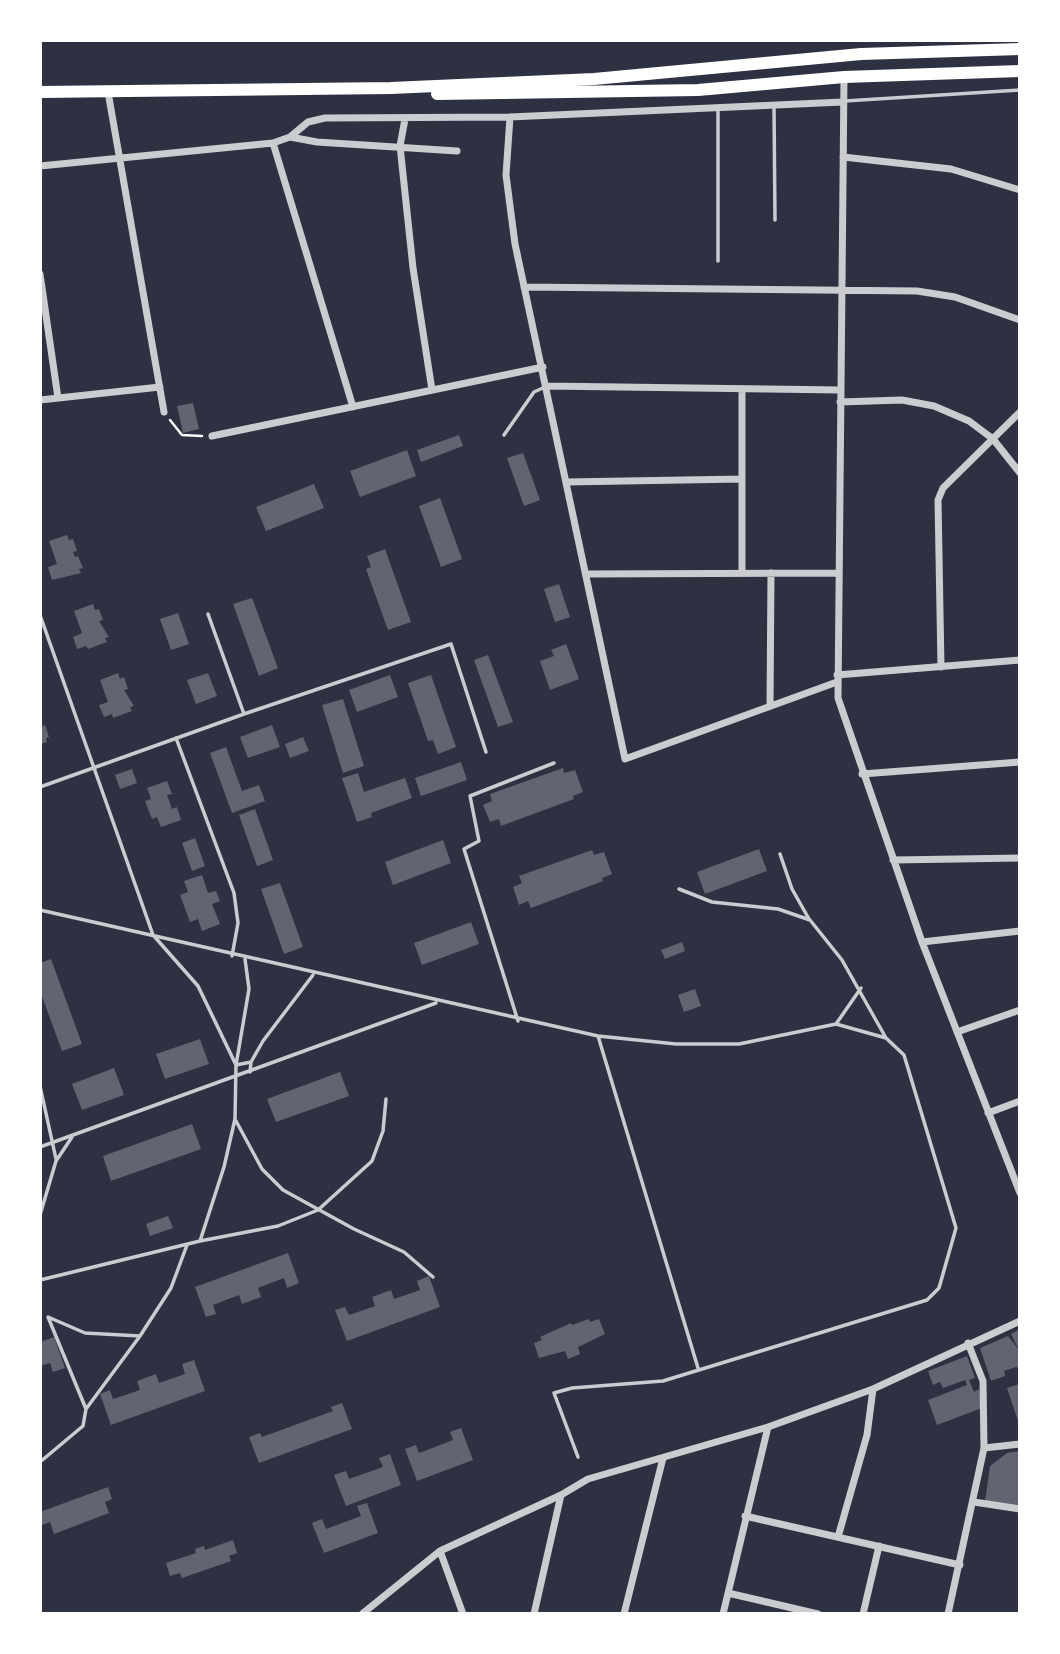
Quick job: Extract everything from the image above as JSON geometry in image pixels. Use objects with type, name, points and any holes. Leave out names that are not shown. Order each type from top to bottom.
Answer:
[{"type":"highway","points":[[40,92],[391,89],[594,79],[861,54],[1020,49]]},
{"type":"highway","points":[[391,89],[432,93],[523,95],[698,90],[844,77],[1020,71]]},
{"type":"street","points":[[844,77],[838,698],[922,942],[1020,1193]]},
{"type":"street","points":[[108,92],[164,412]]},
{"type":"street","points":[[40,166],[273,143],[290,137],[317,119],[510,117],[843,102]]},
{"type":"street","points":[[510,117],[506,175],[524,287],[625,759],[770,706],[837,678],[1020,660]]},
{"type":"street","points":[[405,119],[400,146],[413,268],[432,390]]},
{"type":"street","points":[[290,137],[317,142],[457,151]]},
{"type":"street","points":[[273,143],[353,407]]},
{"type":"street","points":[[843,157],[951,169],[1020,190]]},
{"type":"street","points":[[40,275],[58,398]]},
{"type":"street","points":[[524,287],[916,291],[955,297],[1020,320]]},
{"type":"street","points":[[212,436],[542,367]]},
{"type":"street","points":[[547,386],[840,390]]},
{"type":"street","points":[[40,400],[160,387]]},
{"type":"street","points":[[742,389],[742,573]]},
{"type":"street","points":[[840,402],[902,400],[934,406],[969,421],[993,439],[1020,474]]},
{"type":"street","points":[[941,667],[938,500],[943,488],[1020,412]]},
{"type":"street","points":[[566,482],[742,479]]},
{"type":"street","points":[[770,706],[771,573]]},
{"type":"street","points":[[586,574],[838,573]]},
{"type":"street","points":[[862,774],[1020,762]]},
{"type":"street","points":[[893,860],[1020,858]]},
{"type":"street","points":[[922,942],[1020,931]]},
{"type":"street","points":[[957,1032],[1020,1010]]},
{"type":"street","points":[[988,1113],[1020,1101]]},
{"type":"street","points":[[362,1614],[440,1551],[561,1495],[588,1479],[768,1427],[873,1389],[1020,1321]]},
{"type":"street","points":[[948,1614],[984,1448],[984,1381],[968,1343]]},
{"type":"street","points":[[838,1537],[867,1435],[873,1389]]},
{"type":"street","points":[[723,1614],[768,1427]]},
{"type":"street","points":[[984,1448],[1020,1444]]},
{"type":"street","points":[[624,1614],[663,1458]]},
{"type":"street","points":[[534,1614],[561,1495]]},
{"type":"street","points":[[974,1502],[1020,1510]]},
{"type":"street","points":[[745,1516],[960,1565]]},
{"type":"street","points":[[863,1614],[879,1546]]},
{"type":"street","points":[[440,1551],[463,1614]]},
{"type":"street","points":[[728,1593],[818,1614]]},
{"type":"lane","points":[[843,102],[1020,90]]},
{"type":"lane","points":[[774,105],[775,220]]},
{"type":"lane","points":[[718,261],[719,107]]},
{"type":"lane","points":[[503,435],[534,392],[547,386]]},
{"type":"lane","points":[[208,614],[244,714]]},
{"type":"lane","points":[[40,615],[153,935],[198,986],[236,1065]]},
{"type":"lane","points":[[40,787],[244,714],[451,645],[486,752]]},
{"type":"lane","points":[[176,738],[234,893],[238,923],[232,956]]},
{"type":"lane","points":[[518,1021],[464,849],[479,841],[470,796],[554,763]]},
{"type":"lane","points":[[578,1457],[554,1393],[572,1388],[663,1381],[698,1368],[766,1351],[927,1300],[939,1288],[956,1228],[904,1055],[886,1038],[861,988],[810,920],[792,889],[780,854]]},
{"type":"lane","points":[[679,888],[712,901],[778,909],[810,920]]},
{"type":"lane","points":[[40,910],[518,1021],[598,1036],[676,1044],[739,1044],[836,1024],[886,1038]]},
{"type":"lane","points":[[200,1241],[224,1167],[235,1119],[236,1065],[249,989],[245,959]]},
{"type":"lane","points":[[250,1072],[251,1062],[263,1041],[313,974]]},
{"type":"lane","points":[[836,1024],[861,988]]},
{"type":"lane","points":[[40,1147],[437,1002]]},
{"type":"lane","points":[[598,1036],[698,1368]]},
{"type":"lane","points":[[236,1065],[251,1062]]},
{"type":"lane","points":[[40,1086],[55,1142],[57,1161]]},
{"type":"lane","points":[[40,1280],[200,1241],[278,1226],[318,1210],[372,1161],[383,1131],[386,1099]]},
{"type":"lane","points":[[235,1119],[262,1169],[283,1190],[404,1252],[433,1277]]},
{"type":"lane","points":[[40,1216],[43,1199],[57,1161],[73,1136]]},
{"type":"lane","points":[[40,1193],[43,1199]]},
{"type":"lane","points":[[40,1462],[83,1426],[86,1409],[141,1336],[171,1288],[187,1245]]},
{"type":"lane","points":[[86,1409],[48,1317],[85,1333],[141,1336]]},
{"type":"path","points":[[164,412],[182,435],[212,436]]},
{"type":"building","points":[[193,403],[199,429],[183,433],[177,406]]},
{"type":"building","points":[[459,435],[463,446],[421,462],[417,450]]},
{"type":"building","points":[[407,450],[416,476],[360,497],[350,471]]},
{"type":"building","points":[[523,453],[540,500],[524,506],[507,458]]},
{"type":"building","points":[[314,484],[324,508],[266,531],[256,507]]},
{"type":"building","points":[[440,498],[462,559],[441,567],[419,506]]},
{"type":"building","points":[[67,535],[69,540],[73,539],[77,551],[73,552],[75,557],[78,556],[83,568],[79,569],[81,573],[52,580],[48,567],[57,564],[49,541]]},
{"type":"building","points":[[385,549],[411,622],[388,630],[366,569],[371,567],[367,556]]},
{"type":"building","points":[[559,584],[570,617],[555,622],[544,589]]},
{"type":"building","points":[[252,598],[278,668],[259,676],[233,604]]},
{"type":"building","points":[[93,604],[95,610],[99,609],[103,620],[99,621],[109,637],[105,638],[107,642],[88,649],[86,646],[77,649],[73,637],[82,633],[74,611]]},
{"type":"building","points":[[178,613],[189,644],[171,650],[160,619]]},
{"type":"building","points":[[566,644],[579,679],[550,690],[540,661],[554,656],[551,650]]},
{"type":"building","points":[[488,655],[513,722],[498,727],[474,660]]},
{"type":"building","points":[[118,673],[120,679],[124,677],[128,689],[124,690],[134,706],[130,707],[132,711],[113,718],[112,714],[104,717],[99,705],[108,702],[100,680]]},
{"type":"building","points":[[208,673],[217,696],[196,704],[187,680]]},
{"type":"building","points":[[390,675],[398,697],[357,712],[349,690]]},
{"type":"building","points":[[431,675],[456,747],[438,754],[433,740],[428,741],[408,683]]},
{"type":"building","points":[[343,699],[364,766],[343,773],[322,705]]},
{"type":"building","points":[[45,725],[49,737],[46,738],[47,742],[40,744],[40,727]]},
{"type":"building","points":[[272,725],[280,747],[248,758],[240,737]]},
{"type":"building","points":[[303,737],[309,751],[290,758],[285,744]]},
{"type":"building","points":[[226,747],[242,791],[259,785],[265,801],[232,813],[210,753]]},
{"type":"building","points":[[461,762],[467,780],[421,796],[415,778]]},
{"type":"building","points":[[563,768],[564,773],[575,770],[583,792],[573,796],[574,799],[501,826],[499,819],[490,822],[483,805],[492,801],[490,794]]},
{"type":"building","points":[[132,769],[137,783],[120,789],[115,775]]},
{"type":"building","points":[[358,773],[364,792],[405,778],[412,798],[371,813],[372,817],[357,822],[342,778]]},
{"type":"building","points":[[167,781],[172,794],[167,795],[172,809],[177,807],[181,820],[161,827],[157,817],[152,819],[145,801],[151,799],[147,788]]},
{"type":"building","points":[[255,809],[273,860],[257,866],[239,815]]},
{"type":"building","points":[[195,838],[205,866],[192,871],[182,843]]},
{"type":"building","points":[[443,840],[451,863],[393,885],[385,862]]},
{"type":"building","points":[[759,849],[767,871],[705,894],[697,872]]},
{"type":"building","points":[[592,850],[594,855],[604,852],[612,874],[602,878],[603,881],[531,908],[528,901],[519,905],[513,887],[522,883],[519,876]]},
{"type":"building","points":[[202,875],[208,893],[216,891],[220,901],[212,904],[220,924],[202,931],[198,919],[190,922],[180,895],[188,892],[184,881]]},
{"type":"building","points":[[280,883],[303,947],[284,954],[261,889]]},
{"type":"building","points":[[471,922],[479,944],[422,965],[414,943]]},
{"type":"building","points":[[682,942],[685,951],[665,959],[661,950]]},
{"type":"building","points":[[51,959],[82,1044],[62,1051],[40,991],[40,963]]},
{"type":"building","points":[[695,989],[701,1006],[684,1012],[678,995]]},
{"type":"building","points":[[200,1039],[209,1064],[165,1079],[156,1054]]},
{"type":"building","points":[[114,1068],[124,1095],[82,1110],[72,1084]]},
{"type":"building","points":[[340,1072],[349,1096],[276,1122],[267,1099]]},
{"type":"building","points":[[192,1124],[201,1149],[111,1181],[103,1156]]},
{"type":"building","points":[[168,1216],[173,1228],[150,1236],[146,1224]]},
{"type":"building","points":[[288,1253],[299,1283],[287,1288],[284,1278],[258,1288],[261,1297],[242,1304],[239,1295],[213,1305],[216,1314],[206,1317],[195,1287]]},
{"type":"building","points":[[429,1276],[440,1307],[347,1341],[335,1310],[345,1307],[349,1315],[375,1306],[372,1297],[391,1290],[394,1299],[420,1290],[417,1281]]},
{"type":"building","points":[[589,1319],[590,1322],[599,1319],[605,1334],[578,1347],[580,1354],[568,1359],[565,1351],[539,1358],[534,1343],[542,1340],[540,1337],[571,1323],[572,1325]]},
{"type":"building","points":[[1020,1329],[1020,1369],[1016,1367],[1004,1371],[1005,1376],[991,1381],[980,1348],[1008,1336],[1019,1350],[1011,1334]]},
{"type":"building","points":[[54,1337],[65,1368],[53,1372],[50,1363],[40,1366],[40,1342]]},
{"type":"building","points":[[967,1356],[975,1378],[969,1380],[974,1392],[979,1389],[982,1408],[937,1425],[928,1400],[967,1385],[965,1380],[943,1388],[940,1382],[933,1385],[928,1371]]},
{"type":"building","points":[[194,1360],[205,1391],[111,1425],[100,1394],[110,1390],[113,1399],[140,1390],[137,1381],[156,1374],[159,1383],[185,1374],[182,1364]]},
{"type":"building","points":[[1019,1384],[1020,1386],[1019,1424],[1007,1388]]},
{"type":"building","points":[[342,1403],[352,1429],[259,1463],[249,1437],[260,1433],[262,1437],[333,1411],[331,1407]]},
{"type":"building","points":[[461,1428],[473,1460],[417,1481],[405,1449],[416,1445],[419,1453],[453,1440],[450,1432]]},
{"type":"building","points":[[1020,1451],[1020,1508],[985,1501],[990,1466],[1007,1453]]},
{"type":"building","points":[[390,1454],[401,1485],[346,1506],[334,1475],[346,1471],[349,1479],[383,1467],[379,1458]]},
{"type":"building","points":[[108,1487],[112,1499],[105,1502],[109,1513],[54,1534],[50,1522],[42,1525],[40,1512]]},
{"type":"building","points":[[367,1503],[378,1533],[324,1553],[312,1523],[322,1519],[326,1529],[361,1516],[357,1506]]},
{"type":"building","points":[[233,1540],[237,1553],[229,1556],[231,1561],[182,1578],[180,1573],[170,1576],[166,1563],[196,1553],[195,1549],[204,1546],[205,1550]]}]
